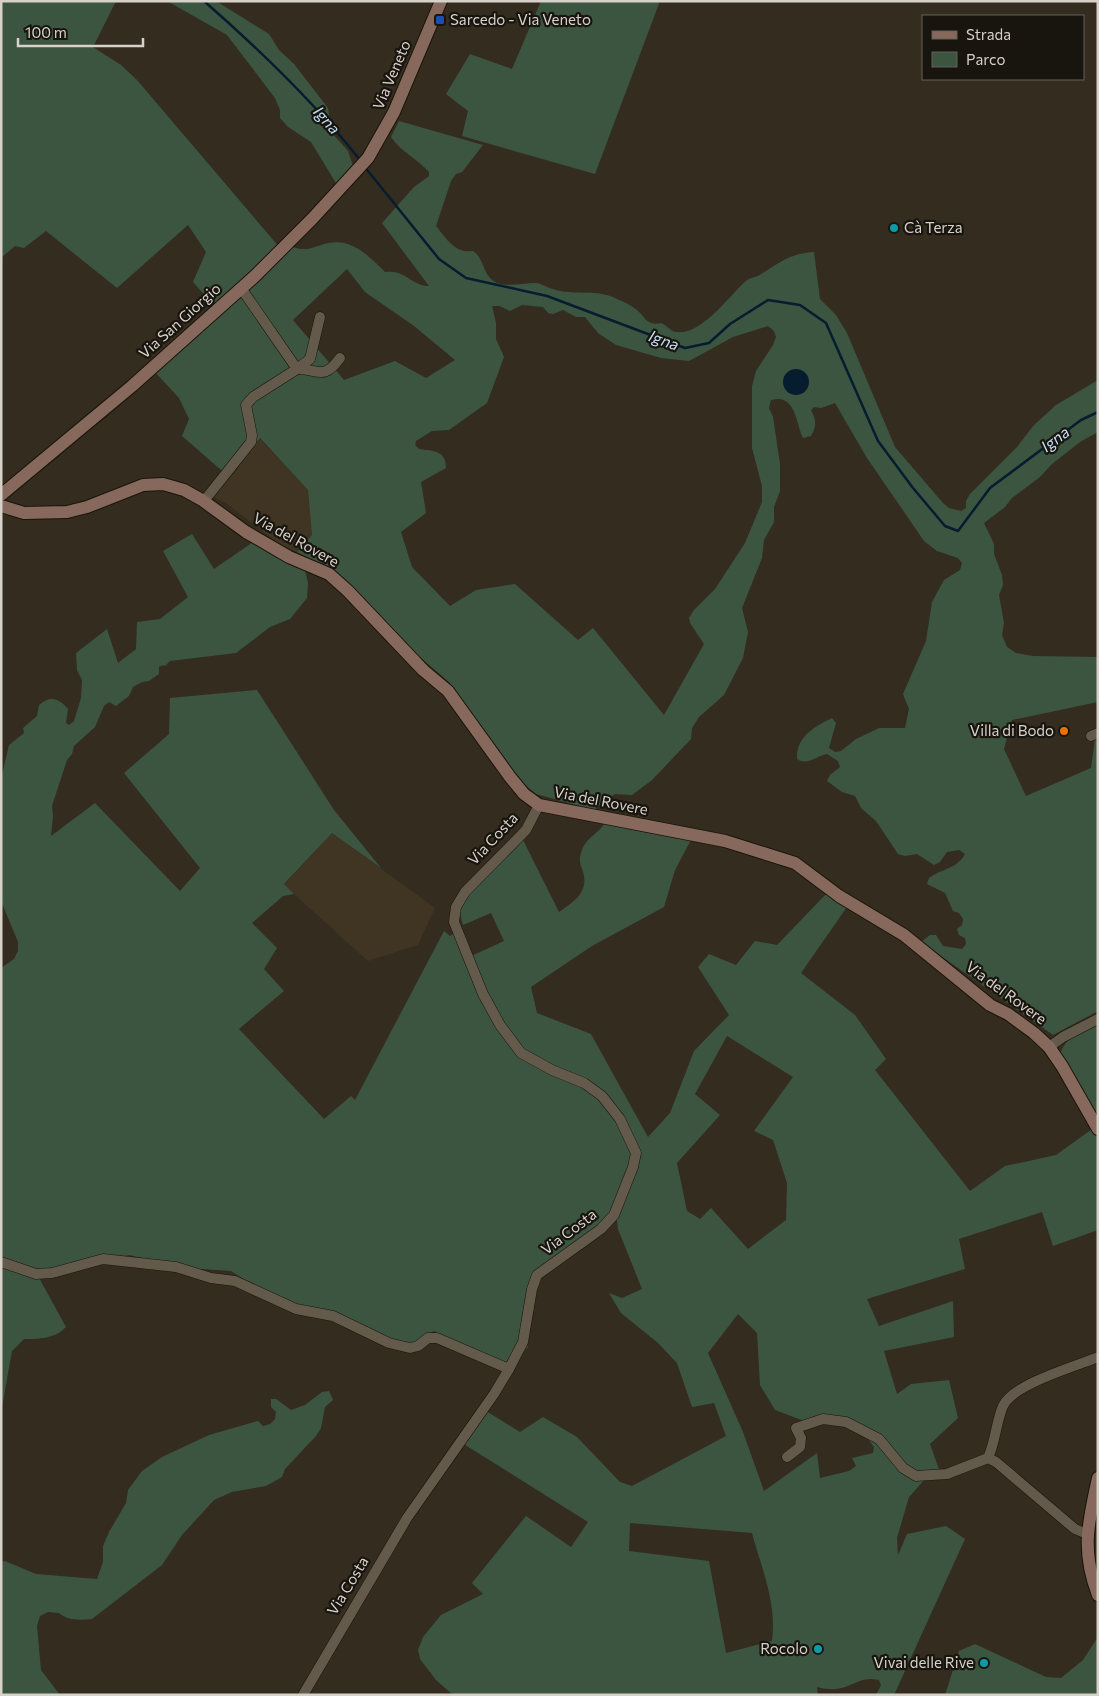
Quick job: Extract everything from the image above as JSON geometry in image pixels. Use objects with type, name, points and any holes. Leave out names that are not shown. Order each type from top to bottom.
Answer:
[{"type":"street","name":"Via Veneto","points":[[368,158],[394,112],[441,1]]},
{"type":"street","name":"Via San Giorgio","points":[[1,495],[132,386],[241,288],[312,219],[368,158]]},
{"type":"street","points":[[241,288],[297,369],[323,372],[331,368],[340,358]]},
{"type":"street","points":[[204,501],[251,442],[252,435],[246,405],[253,397],[310,359],[320,317]]},
{"type":"street","name":"Via del Rovere","points":[[1,506],[24,513],[67,512],[87,507],[143,485],[163,484],[184,490],[204,501],[246,532],[289,557],[329,574],[348,591],[423,670],[448,691],[510,777],[524,794],[539,805],[707,836],[795,863],[839,896],[904,935],[990,1005],[1034,1032],[1049,1048],[1098,1129]]},
{"type":"street","name":"Via Costa","points":[[303,1695],[407,1518],[494,1394],[509,1369],[523,1342],[536,1275],[589,1239],[614,1215],[633,1167],[636,1154],[620,1118],[602,1096],[584,1083],[552,1070],[521,1053],[500,1025],[482,994],[454,922],[456,907],[465,892],[526,830],[539,805]]},
{"type":"street","points":[[1049,1048],[1063,1037],[1098,1019]]},
{"type":"street","points":[[1,1262],[36,1274],[52,1273],[103,1259],[176,1267],[211,1278],[236,1281],[296,1309],[333,1316],[389,1343],[410,1348],[418,1346],[428,1338],[437,1338],[509,1369]]},
{"type":"street","points":[[787,1457],[800,1447],[801,1438],[796,1428],[823,1419],[846,1422],[879,1438],[903,1468],[916,1476],[947,1474],[988,1458],[996,1437],[1000,1414],[1004,1404],[1014,1391],[1098,1357]]},
{"type":"street","points":[[988,1458],[996,1462],[1090,1540]]},
{"type":"street","points":[[1098,1478],[1090,1540],[1090,1570],[1098,1595]]},
{"type":"shaded area","points":[[259,438],[308,490],[312,535],[297,552],[279,544],[226,503],[212,496]]},
{"type":"shaded area","points":[[332,833],[435,908],[418,945],[368,961],[284,885]]},
{"type":"green space","points":[[1,1],[116,1],[93,47],[121,65],[137,80],[280,248],[215,307],[193,282],[206,252],[188,225],[117,288],[46,231],[24,248],[15,246],[1,258]]},
{"type":"green space","points":[[167,1],[216,1],[269,34],[279,50],[294,64],[328,108],[332,133],[348,151],[355,172],[339,188],[311,142],[288,127],[280,118],[280,110],[275,98],[227,35]]},
{"type":"green space","points":[[541,1],[660,1],[595,174],[462,136],[468,111],[446,94],[470,54],[512,69]]},
{"type":"green space","points":[[399,121],[483,145],[462,172],[456,174],[451,181],[436,226],[456,248],[473,251],[477,254],[492,280],[497,283],[512,285],[538,283],[561,291],[606,295],[631,306],[650,322],[661,323],[675,332],[687,331],[697,327],[716,312],[748,279],[758,276],[790,257],[814,252],[820,299],[836,315],[847,333],[895,447],[949,508],[961,511],[966,508],[966,501],[970,494],[1017,447],[1033,426],[1056,405],[1098,380],[1098,432],[1080,442],[1052,464],[1040,477],[1012,498],[1005,507],[984,523],[994,544],[994,554],[1002,575],[1003,585],[999,595],[1004,623],[1002,635],[1007,647],[1016,653],[1033,656],[1098,657],[1098,702],[1012,720],[1004,749],[1026,796],[1091,768],[1095,739],[1098,739],[1098,1011],[1053,1035],[921,942],[930,935],[936,935],[943,946],[962,949],[966,944],[965,938],[959,935],[957,929],[962,925],[963,919],[959,913],[953,911],[945,893],[927,884],[929,878],[958,863],[965,854],[959,850],[947,852],[940,862],[934,865],[917,854],[905,856],[898,854],[876,821],[861,808],[855,796],[842,792],[827,781],[830,775],[840,767],[838,761],[827,754],[808,761],[797,759],[797,751],[807,734],[832,718],[836,723],[829,748],[835,752],[841,751],[856,739],[879,728],[905,728],[909,709],[903,694],[926,641],[932,602],[944,580],[960,570],[962,563],[958,558],[937,551],[924,541],[867,458],[835,403],[821,408],[814,407],[811,410],[815,426],[811,436],[803,438],[794,411],[790,405],[786,401],[779,399],[771,400],[769,408],[773,417],[780,464],[780,491],[774,507],[774,522],[764,540],[762,558],[742,608],[748,632],[743,658],[724,695],[699,717],[692,728],[691,739],[652,780],[632,795],[615,794],[594,810],[536,794],[518,779],[449,682],[391,632],[337,572],[297,552],[312,535],[308,490],[260,438],[228,476],[182,436],[189,419],[179,398],[153,370],[292,247],[305,249],[331,243],[349,244],[364,253],[385,272],[398,273],[429,286],[382,223],[414,187],[429,176],[429,172],[425,167],[400,147],[391,137]],"holes":[[[347,269],[365,292],[414,326],[455,360],[426,378],[395,361],[344,380],[293,320]],[[522,305],[543,307],[548,313],[553,314],[563,310],[576,317],[585,317],[598,333],[616,345],[661,358],[689,361],[733,337],[768,326],[774,331],[776,337],[773,345],[756,371],[752,386],[752,448],[762,486],[762,502],[745,543],[715,589],[694,610],[689,618],[690,623],[704,644],[664,715],[593,628],[578,640],[515,584],[476,590],[450,606],[412,567],[401,532],[426,513],[421,482],[446,468],[444,458],[438,452],[419,449],[415,445],[416,441],[432,431],[449,430],[487,403],[504,357],[496,339],[496,323],[492,306],[499,306],[510,311]]]},
{"type":"green space","points":[[192,534],[214,569],[259,538],[304,566],[308,583],[307,598],[290,619],[270,627],[236,653],[170,661],[165,666],[159,667],[159,674],[149,681],[142,682],[133,687],[129,696],[116,706],[109,702],[104,706],[95,727],[74,746],[72,754],[67,760],[52,806],[51,836],[95,803],[180,891],[200,868],[124,773],[169,734],[170,698],[257,690],[334,810],[381,868],[332,833],[284,884],[294,894],[283,896],[252,923],[277,948],[264,969],[284,991],[239,1029],[324,1119],[351,1096],[355,1100],[444,931],[450,936],[456,932],[467,958],[504,941],[491,913],[463,925],[460,914],[464,890],[523,840],[559,912],[581,893],[584,882],[580,861],[582,850],[587,841],[601,828],[606,820],[694,834],[675,870],[664,907],[592,946],[531,987],[537,1013],[591,1034],[648,1137],[670,1113],[694,1051],[729,1015],[698,967],[709,954],[736,965],[755,941],[777,945],[829,891],[849,904],[801,973],[855,1015],[886,1059],[875,1070],[970,1191],[1005,1166],[1056,1155],[1095,1127],[1098,1132],[1098,1230],[1053,1246],[1042,1212],[959,1239],[965,1269],[867,1299],[879,1326],[953,1301],[954,1337],[884,1351],[897,1394],[911,1384],[949,1380],[958,1418],[930,1444],[941,1475],[927,1477],[909,1497],[897,1538],[898,1555],[907,1534],[946,1526],[965,1539],[894,1695],[876,1695],[881,1685],[879,1680],[871,1679],[837,1689],[817,1687],[818,1695],[453,1695],[436,1680],[420,1659],[418,1650],[423,1637],[441,1615],[483,1594],[472,1583],[526,1516],[571,1547],[588,1522],[462,1443],[486,1411],[520,1432],[543,1417],[577,1437],[620,1482],[632,1486],[726,1436],[714,1403],[692,1407],[677,1363],[658,1343],[621,1313],[609,1293],[622,1298],[642,1289],[618,1229],[616,1213],[612,1209],[596,1230],[538,1271],[526,1344],[528,1347],[503,1372],[434,1331],[411,1344],[393,1340],[374,1331],[294,1312],[231,1271],[188,1268],[129,1255],[38,1276],[66,1327],[52,1336],[24,1339],[12,1351],[1,1413],[1,968],[14,959],[18,951],[18,942],[1,901],[1,779],[9,745],[24,733],[23,728],[37,716],[39,705],[47,700],[58,700],[68,709],[66,723],[69,725],[74,721],[81,698],[82,680],[77,670],[76,653],[107,629],[118,663],[136,649],[137,622],[160,619],[188,597],[163,551]],"holes":[[[727,1036],[793,1077],[754,1131],[773,1140],[787,1183],[786,1220],[748,1249],[711,1208],[700,1219],[687,1211],[677,1163],[720,1115],[695,1094]],[[738,1314],[757,1333],[760,1385],[775,1410],[812,1424],[843,1416],[855,1426],[857,1425],[874,1447],[873,1453],[852,1458],[856,1466],[849,1471],[820,1478],[817,1453],[764,1491],[743,1432],[708,1353]],[[630,1523],[752,1533],[771,1600],[772,1641],[726,1653],[709,1561],[629,1551]]]},
{"type":"green space","points":[[1098,1021],[1098,1118],[1059,1057],[1069,1039]]},
{"type":"green space","points":[[329,1391],[333,1400],[325,1407],[321,1428],[316,1436],[285,1469],[282,1477],[266,1486],[232,1492],[214,1500],[182,1535],[162,1565],[92,1619],[74,1619],[59,1613],[48,1612],[40,1616],[37,1626],[41,1670],[60,1695],[1,1695],[1,1562],[5,1561],[36,1574],[97,1579],[103,1562],[103,1546],[126,1503],[128,1490],[142,1471],[162,1457],[209,1435],[258,1421],[263,1426],[270,1424],[275,1419],[276,1412],[271,1407],[271,1399],[276,1399],[291,1410],[305,1405],[322,1392]]},
{"type":"green space","name":"Vivai delle Rive","points":[[1098,1637],[1098,1695],[945,1695],[959,1651],[975,1644],[1046,1677],[1061,1678],[1083,1660]]},
{"type":"water","points":[[796,369],[805,373],[809,382],[805,391],[796,395],[787,391],[783,382],[787,373]]},
{"type":"waterway","name":"Igna","points":[[204,1],[286,77],[360,160]]},
{"type":"waterway","name":"Igna","points":[[364,166],[439,259],[466,278],[547,296],[685,348],[709,343],[730,324],[768,300],[800,305],[826,323],[878,441],[913,488],[945,526],[958,531],[990,488],[1081,420],[1098,412]]},
{"type":"place","name":"Sarcedo - Via Veneto","points":[[440,20]]},
{"type":"place","name":"Cà Terza","points":[[894,228]]},
{"type":"place","name":"Villa di Bodo","points":[[1064,731]]},
{"type":"place","name":"Rocolo","points":[[818,1649]]},
{"type":"place","name":"Vivai delle Rive","points":[[984,1663]]}]
